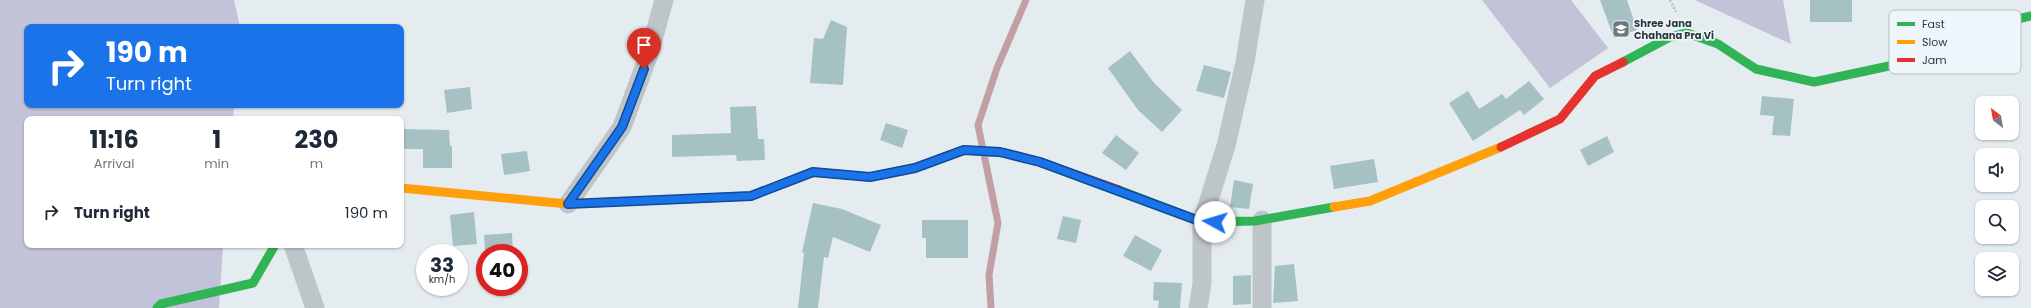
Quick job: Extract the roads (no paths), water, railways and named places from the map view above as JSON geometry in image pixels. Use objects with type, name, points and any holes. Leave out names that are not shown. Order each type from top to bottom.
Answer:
[{"type":"street","points":[[568,204],[622,127],[649,54],[664,0]]},
{"type":"street","points":[[1198,308],[1202,283],[1202,222],[1226,146],[1245,62],[1256,0]]},
{"type":"street","points":[[2021,18],[2031,16]]},
{"type":"street","points":[[404,188],[568,204],[751,196],[813,172],[870,177],[915,168],[964,150],[1000,152],[1061,169],[1202,222],[1262,220],[1370,201],[1526,136],[1560,119],[1596,76],[1670,37],[1687,33],[1718,44],[1756,69],[1814,82],[1889,66]]},
{"type":"street","points":[[1262,220],[1262,308]]},
{"type":"street","points":[[156,308],[161,304],[253,283],[273,248]]},
{"type":"street","points":[[294,248],[315,308]]},
{"type":"waterway","points":[[991,308],[989,275],[998,223],[978,125],[997,68],[1026,0]]},
{"type":"place","name":"Shree Jana Chahana Pra Vi","points":[[1621,29]]}]
